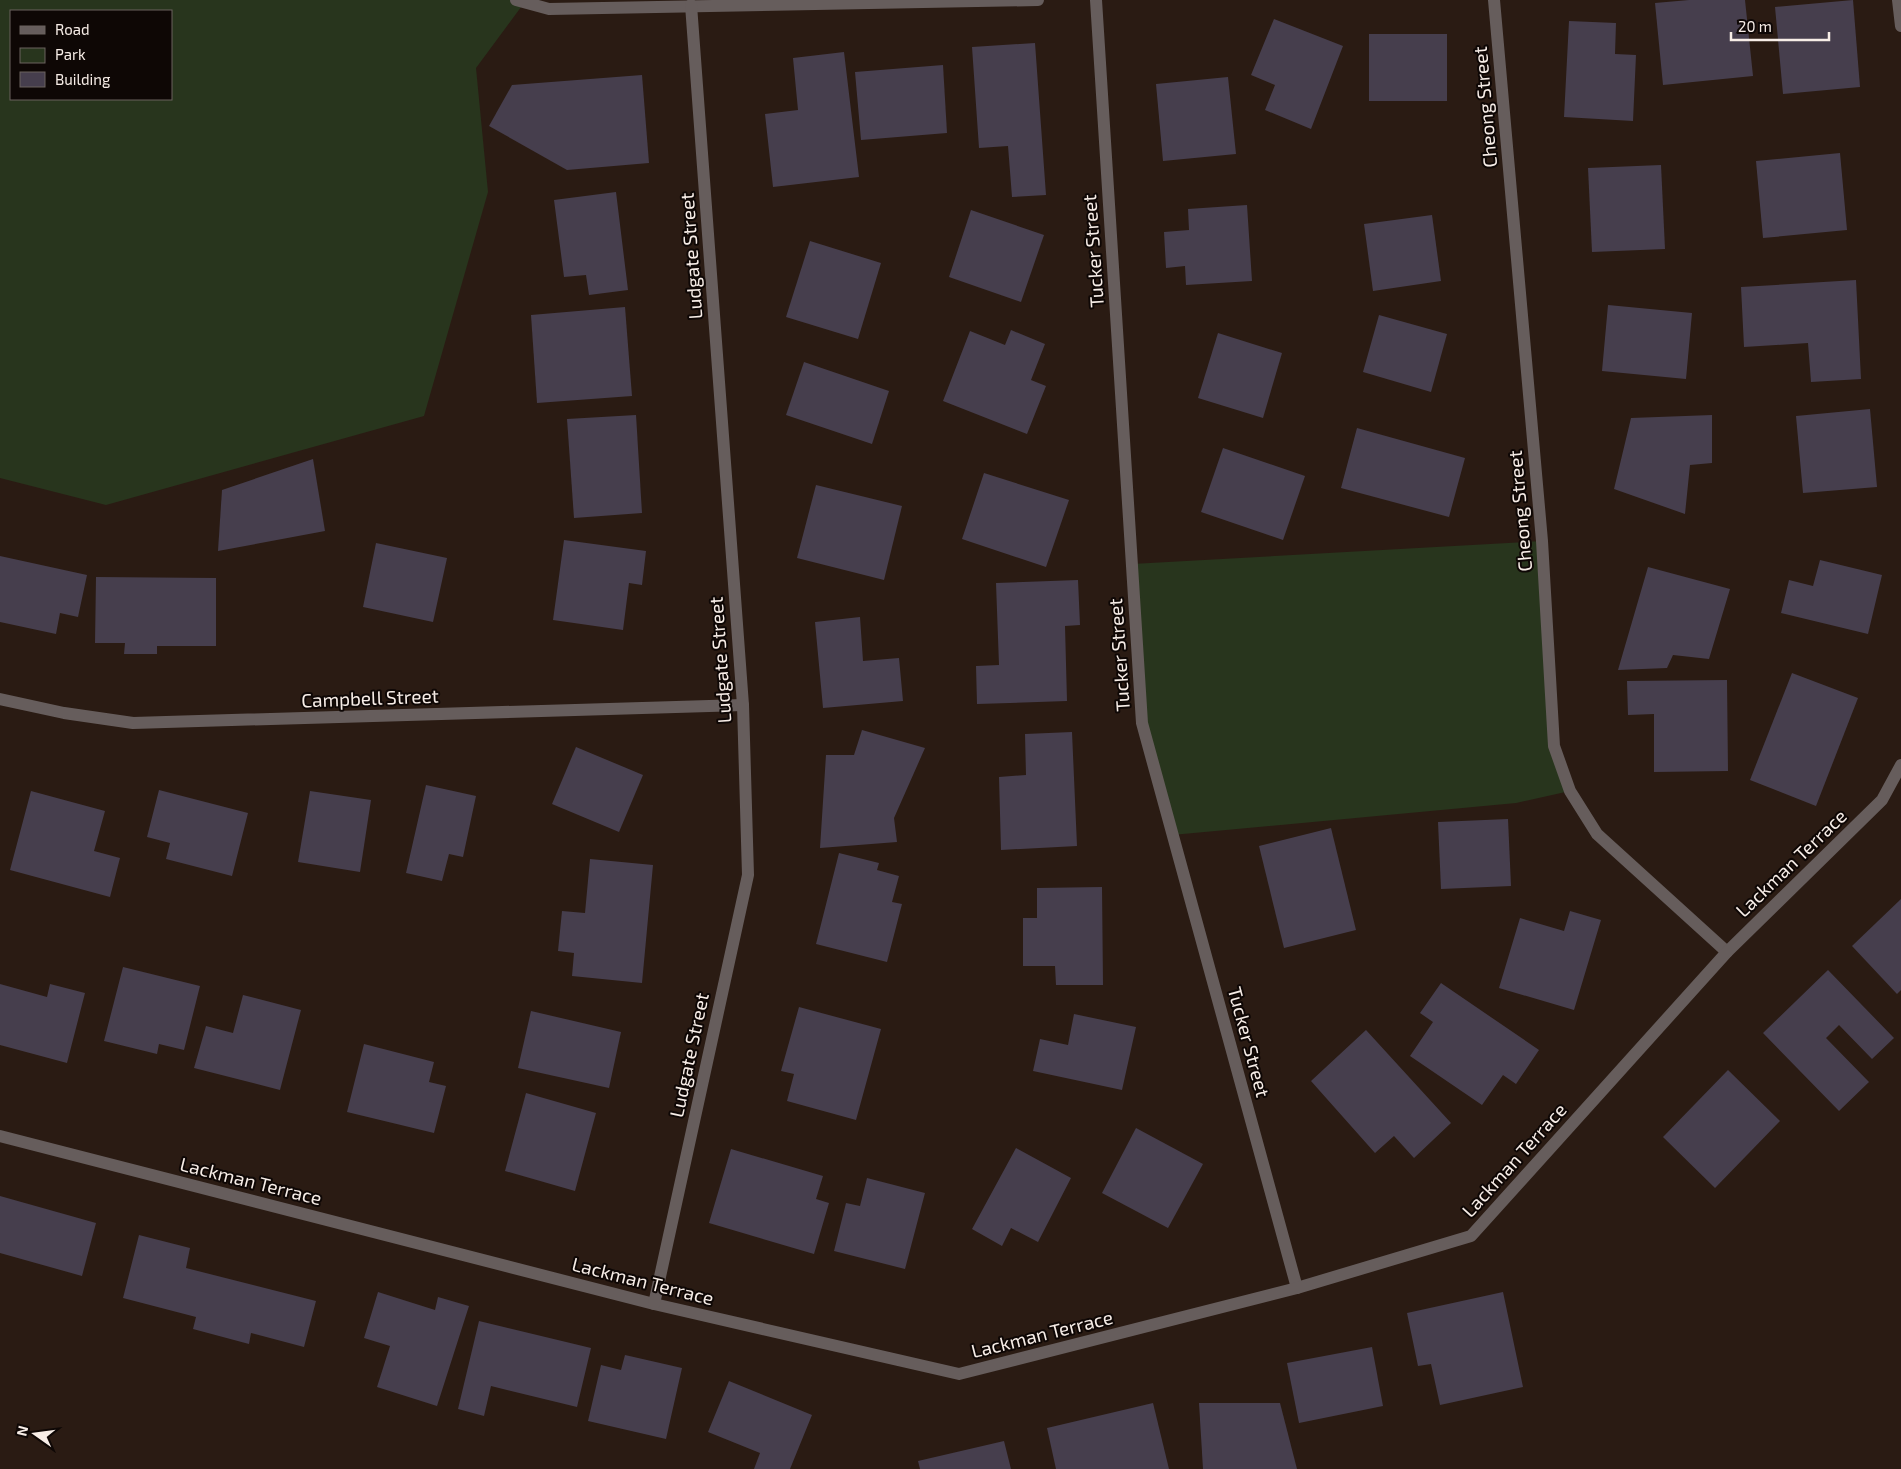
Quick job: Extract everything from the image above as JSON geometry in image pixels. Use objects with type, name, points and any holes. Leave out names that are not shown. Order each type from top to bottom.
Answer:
[{"type":"street","points":[[516,0],[549,9],[1038,0]]},
{"type":"street","name":"Tucker Street","points":[[1096,0],[1142,723],[1297,1288]]},
{"type":"street","name":"Cheong Street","points":[[1494,0],[1542,541],[1554,746],[1570,792],[1597,834],[1727,952]]},
{"type":"street","points":[[1898,0],[1901,26]]},
{"type":"street","name":"Ludgate Street","points":[[654,1304],[748,875],[743,705],[691,5]]},
{"type":"street","name":"Campbell Street","points":[[0,699],[64,713],[133,723],[743,705]]},
{"type":"street","name":"Lackman Terrace","points":[[0,1136],[654,1304],[959,1374],[1297,1288],[1471,1236],[1727,952],[1882,800],[1901,765]]},
{"type":"green space","points":[[0,0],[516,0],[524,3],[476,68],[488,192],[424,416],[106,505],[0,478]]},
{"type":"green space","points":[[1542,541],[1554,746],[1570,791],[1516,803],[1172,835],[1142,723],[1132,564]]},
{"type":"building","points":[[1689,0],[1745,0],[1753,76],[1663,85],[1655,3]]},
{"type":"building","points":[[1853,0],[1860,87],[1783,94],[1775,7]]},
{"type":"building","points":[[1274,19],[1343,46],[1311,129],[1265,110],[1275,85],[1251,75]]},
{"type":"building","points":[[1569,21],[1616,23],[1615,54],[1636,55],[1633,121],[1564,117]]},
{"type":"building","points":[[1369,34],[1447,34],[1447,101],[1369,101]]},
{"type":"building","points":[[1035,43],[1046,195],[1012,197],[1008,146],[979,148],[972,47]]},
{"type":"building","points":[[844,52],[859,177],[773,187],[765,114],[798,110],[793,58]]},
{"type":"building","points":[[943,65],[947,133],[861,140],[855,72]]},
{"type":"building","points":[[642,75],[649,163],[567,170],[489,126],[512,85]]},
{"type":"building","points":[[1228,77],[1236,154],[1163,161],[1156,84]]},
{"type":"building","points":[[1840,153],[1847,230],[1763,238],[1756,161]]},
{"type":"building","points":[[1661,165],[1665,249],[1592,252],[1588,168]]},
{"type":"building","points":[[616,192],[628,290],[589,295],[586,275],[564,277],[554,200]]},
{"type":"building","points":[[1247,205],[1252,281],[1186,285],[1185,266],[1166,268],[1164,232],[1189,230],[1188,209]]},
{"type":"building","points":[[971,210],[1044,235],[1021,302],[949,277]]},
{"type":"building","points":[[1432,215],[1441,281],[1373,291],[1364,224]]},
{"type":"building","points":[[810,241],[881,263],[858,339],[786,317]]},
{"type":"building","points":[[1856,280],[1861,379],[1811,382],[1808,343],[1744,347],[1741,287]]},
{"type":"building","points":[[1608,305],[1692,313],[1686,379],[1602,371]]},
{"type":"building","points":[[625,307],[632,396],[537,403],[531,315]]},
{"type":"building","points":[[1379,315],[1447,334],[1431,392],[1363,372]]},
{"type":"building","points":[[1011,330],[1045,344],[1031,380],[1046,386],[1027,434],[943,401],[970,331],[1005,345]]},
{"type":"building","points":[[1218,333],[1282,353],[1263,418],[1198,398]]},
{"type":"building","points":[[804,362],[889,391],[872,444],[786,415]]},
{"type":"building","points":[[1870,409],[1877,487],[1803,493],[1796,416]]},
{"type":"building","points":[[636,415],[642,513],[574,518],[567,419]]},
{"type":"building","points":[[1712,415],[1712,463],[1690,465],[1685,514],[1614,489],[1631,418]]},
{"type":"building","points":[[1357,428],[1465,458],[1449,517],[1341,488]]},
{"type":"building","points":[[1223,448],[1305,476],[1283,540],[1201,512]]},
{"type":"building","points":[[313,459],[325,531],[218,551],[222,490]]},
{"type":"building","points":[[984,473],[1069,500],[1046,567],[962,539]]},
{"type":"building","points":[[816,485],[902,506],[884,580],[797,558]]},
{"type":"building","points":[[564,540],[646,551],[642,585],[629,583],[623,630],[553,620]]},
{"type":"building","points":[[376,543],[447,558],[433,622],[363,607]]},
{"type":"building","points":[[0,556],[87,575],[78,617],[60,613],[56,634],[0,622]]},
{"type":"building","points":[[1820,560],[1882,575],[1868,634],[1781,613],[1789,580],[1813,586]]},
{"type":"building","points":[[1648,567],[1730,589],[1709,659],[1673,655],[1667,668],[1618,670]]},
{"type":"building","points":[[96,577],[216,578],[216,646],[157,646],[157,654],[124,654],[125,643],[95,643]]},
{"type":"building","points":[[1078,580],[1080,625],[1065,626],[1067,701],[977,704],[976,666],[999,665],[996,583]]},
{"type":"building","points":[[860,617],[863,661],[899,658],[903,701],[823,708],[815,622]]},
{"type":"building","points":[[1792,673],[1858,698],[1816,806],[1750,780]]},
{"type":"building","points":[[1727,680],[1728,771],[1654,772],[1654,714],[1628,715],[1627,681]]},
{"type":"building","points":[[862,730],[925,748],[894,818],[897,842],[820,848],[826,755],[854,755]]},
{"type":"building","points":[[1072,732],[1077,846],[1001,850],[999,777],[1026,775],[1025,734]]},
{"type":"building","points":[[576,747],[643,775],[619,832],[552,804]]},
{"type":"building","points":[[426,785],[476,796],[463,857],[449,854],[442,881],[406,873]]},
{"type":"building","points":[[159,790],[248,813],[232,876],[166,859],[170,843],[147,837]]},
{"type":"building","points":[[31,791],[105,811],[94,851],[120,858],[110,897],[10,870]]},
{"type":"building","points":[[310,791],[371,800],[360,872],[298,862]]},
{"type":"building","points":[[1508,819],[1511,886],[1441,889],[1438,822]]},
{"type":"building","points":[[1331,828],[1356,930],[1284,948],[1259,846]]},
{"type":"building","points":[[839,853],[879,863],[877,870],[899,876],[892,902],[902,904],[887,962],[816,944]]},
{"type":"building","points":[[590,859],[653,865],[642,983],[572,976],[574,953],[558,951],[562,911],[585,913]]},
{"type":"building","points":[[1102,887],[1103,985],[1056,985],[1055,966],[1023,966],[1023,918],[1037,918],[1037,888]]},
{"type":"building","points":[[1901,899],[1901,990],[1897,994],[1852,946]]},
{"type":"building","points":[[1570,911],[1601,920],[1574,1010],[1499,988],[1520,918],[1564,931]]},
{"type":"building","points":[[123,967],[200,986],[184,1050],[159,1044],[157,1054],[104,1041]]},
{"type":"building","points":[[1828,970],[1894,1038],[1872,1059],[1839,1025],[1826,1038],[1869,1082],[1839,1111],[1763,1033]]},
{"type":"building","points":[[1441,983],[1539,1050],[1516,1084],[1503,1075],[1482,1105],[1410,1056],[1433,1022],[1420,1013]]},
{"type":"building","points":[[0,984],[47,997],[50,984],[85,993],[67,1063],[0,1045]]},
{"type":"building","points":[[243,995],[301,1010],[280,1090],[194,1068],[206,1026],[233,1033]]},
{"type":"building","points":[[799,1007],[881,1029],[856,1120],[787,1101],[794,1074],[781,1071]]},
{"type":"building","points":[[531,1011],[621,1032],[609,1088],[518,1068]]},
{"type":"building","points":[[1074,1014],[1136,1027],[1122,1090],[1033,1071],[1040,1039],[1068,1045]]},
{"type":"building","points":[[1366,1030],[1451,1123],[1414,1158],[1394,1136],[1375,1153],[1311,1081]]},
{"type":"building","points":[[364,1044],[434,1062],[429,1082],[446,1086],[434,1133],[347,1112]]},
{"type":"building","points":[[1728,1070],[1780,1121],[1715,1188],[1663,1137]]},
{"type":"building","points":[[526,1093],[596,1113],[575,1191],[505,1171]]},
{"type":"building","points":[[1136,1128],[1203,1164],[1168,1228],[1102,1193]]},
{"type":"building","points":[[1016,1148],[1071,1178],[1038,1242],[1011,1228],[1002,1246],[972,1229]]},
{"type":"building","points":[[731,1149],[823,1176],[816,1199],[829,1203],[814,1254],[709,1223]]},
{"type":"building","points":[[867,1178],[925,1193],[905,1269],[834,1251],[846,1203],[860,1206]]},
{"type":"building","points":[[0,1196],[96,1223],[82,1276],[0,1253]]},
{"type":"building","points":[[139,1235],[190,1248],[186,1268],[316,1301],[304,1347],[251,1333],[249,1344],[193,1329],[196,1317],[123,1298]]},
{"type":"building","points":[[378,1292],[435,1310],[438,1297],[469,1306],[437,1406],[377,1387],[390,1346],[364,1338]]},
{"type":"building","points":[[1503,1292],[1523,1387],[1440,1405],[1431,1364],[1418,1366],[1407,1313]]},
{"type":"building","points":[[479,1321],[591,1348],[577,1407],[491,1386],[484,1416],[458,1409]]},
{"type":"building","points":[[1372,1347],[1383,1406],[1299,1423],[1287,1363]]},
{"type":"building","points":[[625,1355],[682,1368],[666,1439],[588,1421],[601,1365],[621,1370]]},
{"type":"building","points":[[729,1381],[812,1415],[790,1469],[754,1469],[760,1453],[708,1432]]},
{"type":"building","points":[[1153,1403],[1169,1469],[1056,1469],[1047,1428]]},
{"type":"building","points":[[1199,1403],[1280,1403],[1297,1469],[1203,1469]]},
{"type":"building","points":[[1004,1441],[1011,1469],[920,1469],[918,1461]]}]
